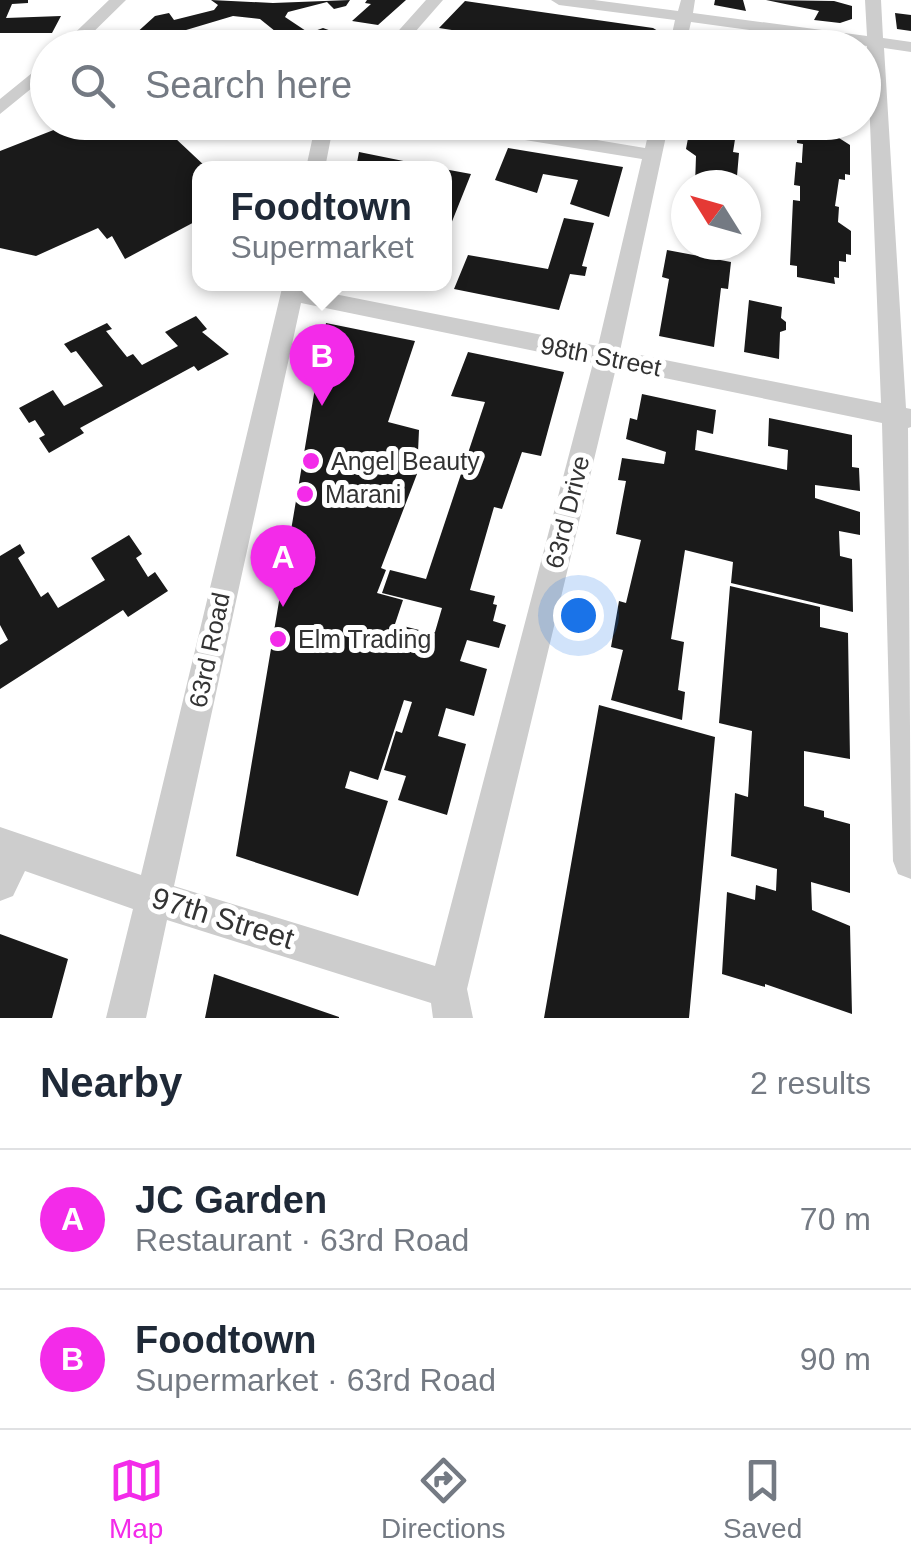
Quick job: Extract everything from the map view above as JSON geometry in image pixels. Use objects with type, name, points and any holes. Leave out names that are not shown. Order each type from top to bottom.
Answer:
[{"type":"street","points":[[86,30],[118,0]]},
{"type":"street","points":[[408,30],[435,0]]},
{"type":"street","points":[[558,0],[686,8],[805,30]]},
{"type":"street","points":[[874,0],[875,30]]},
{"type":"street","points":[[881,44],[911,48]]},
{"type":"street","points":[[0,110],[30,82]]},
{"type":"street","points":[[881,112],[903,417],[911,862]]},
{"type":"street","points":[[557,140],[652,156]]},
{"type":"street","name":"63rd Drive","points":[[450,1003],[656,140]]},
{"type":"street","name":"63rd Road","points":[[126,1018],[292,291]]},
{"type":"street","name":"98th Street","points":[[307,291],[903,417]]},
{"type":"street","name":"97th Street","points":[[6,859],[154,898],[450,1003]]},
{"type":"building","points":[[0,0],[28,0],[12,4],[6,18],[61,16],[54,30],[0,33]]},
{"type":"building","points":[[211,0],[350,0],[346,6],[334,9],[327,2],[288,12],[285,17],[304,30],[274,30],[260,19],[233,16],[186,30],[140,30],[155,16],[169,13],[174,20],[214,10],[218,5]]},
{"type":"building","points":[[406,0],[378,25],[352,21],[371,4],[365,3]]},
{"type":"building","points":[[715,0],[743,0],[746,11],[714,5]]},
{"type":"building","points":[[766,0],[834,1],[852,6],[852,19],[840,23],[814,20],[819,11]]},
{"type":"building","points":[[465,1],[656,30],[452,30],[439,28]]},
{"type":"building","points":[[895,13],[911,15],[911,31],[897,29]]},
{"type":"building","points":[[30,139],[177,140],[200,161],[192,161],[192,223],[125,259],[112,236],[107,239],[98,228],[36,256],[0,248],[0,151]]},
{"type":"building","points":[[688,140],[735,140],[738,170],[696,170],[696,156],[686,149]]},
{"type":"building","points":[[842,140],[850,145],[850,175],[839,179],[835,206],[839,207],[838,222],[851,231],[851,255],[846,254],[846,262],[839,261],[835,284],[797,277],[797,266],[790,265],[793,200],[800,201],[800,186],[794,185],[796,162],[802,163],[803,144],[797,143]]},
{"type":"building","points":[[508,148],[623,167],[609,217],[570,204],[578,180],[543,174],[537,193],[495,180]]},
{"type":"building","points":[[359,152],[403,161],[357,161]]},
{"type":"building","points":[[452,170],[471,174],[452,222]]},
{"type":"building","points":[[564,218],[594,223],[582,266],[587,267],[585,276],[570,274],[559,310],[454,289],[468,255],[548,269]]},
{"type":"building","points":[[667,250],[671,251],[671,260],[731,262],[728,289],[721,288],[714,347],[659,336],[669,279],[662,277]]},
{"type":"building","points":[[749,300],[782,307],[786,330],[780,332],[779,359],[744,352]]},
{"type":"building","points":[[196,316],[207,329],[202,332],[229,354],[198,371],[194,366],[80,428],[84,433],[49,453],[39,438],[45,435],[35,420],[29,423],[19,408],[53,390],[64,406],[103,386],[76,351],[71,353],[64,344],[107,323],[112,329],[106,331],[127,357],[133,354],[142,365],[178,346],[165,332]]},
{"type":"building","points":[[326,323],[415,341],[388,422],[419,430],[417,474],[381,568],[386,570],[377,593],[403,600],[395,624],[427,632],[435,632],[442,608],[382,593],[390,570],[426,579],[485,402],[451,396],[468,352],[564,372],[541,456],[522,452],[502,509],[494,507],[470,590],[495,596],[493,621],[506,625],[499,648],[467,640],[460,661],[487,669],[474,716],[446,708],[438,736],[466,744],[447,815],[398,800],[406,776],[384,770],[396,731],[402,733],[412,702],[404,700],[378,780],[350,771],[345,788],[388,801],[358,896],[236,856]]},
{"type":"building","points":[[642,394],[716,410],[713,434],[697,430],[695,450],[787,470],[788,450],[768,446],[769,418],[852,435],[852,467],[859,468],[860,491],[815,485],[815,498],[860,512],[860,535],[839,531],[840,556],[852,559],[853,612],[731,583],[733,562],[685,550],[671,639],[684,642],[678,690],[685,692],[682,720],[611,700],[623,650],[611,647],[619,601],[626,603],[641,540],[616,534],[626,481],[618,480],[622,458],[664,464],[666,452],[626,439],[630,418],[637,420]]},
{"type":"building","points":[[129,535],[142,554],[136,558],[148,577],[155,572],[168,591],[128,617],[123,610],[0,689],[0,645],[8,640],[0,625],[0,556],[20,544],[25,553],[18,558],[41,597],[48,592],[58,608],[105,580],[91,558]]},
{"type":"building","points":[[730,586],[820,607],[820,627],[848,633],[850,759],[804,751],[804,806],[850,824],[850,893],[811,882],[812,910],[850,926],[852,1014],[765,984],[722,974],[727,892],[755,900],[756,885],[776,891],[777,869],[731,856],[735,793],[748,797],[752,731],[719,723]]},
{"type":"building","points":[[599,705],[715,737],[689,1018],[544,1018]]},
{"type":"building","points":[[0,934],[68,959],[52,1018],[0,1018]]},
{"type":"building","points":[[214,974],[339,1017],[339,1018],[205,1018]]},
{"type":"place","name":"Foodtown","points":[[322,406]]},
{"type":"place","name":"Angel Beauty","points":[[311,461]]},
{"type":"place","name":"Marani","points":[[305,494]]},
{"type":"place","name":"JC Garden","points":[[283,607]]},
{"type":"place","name":"Elm Trading","points":[[278,639]]}]
